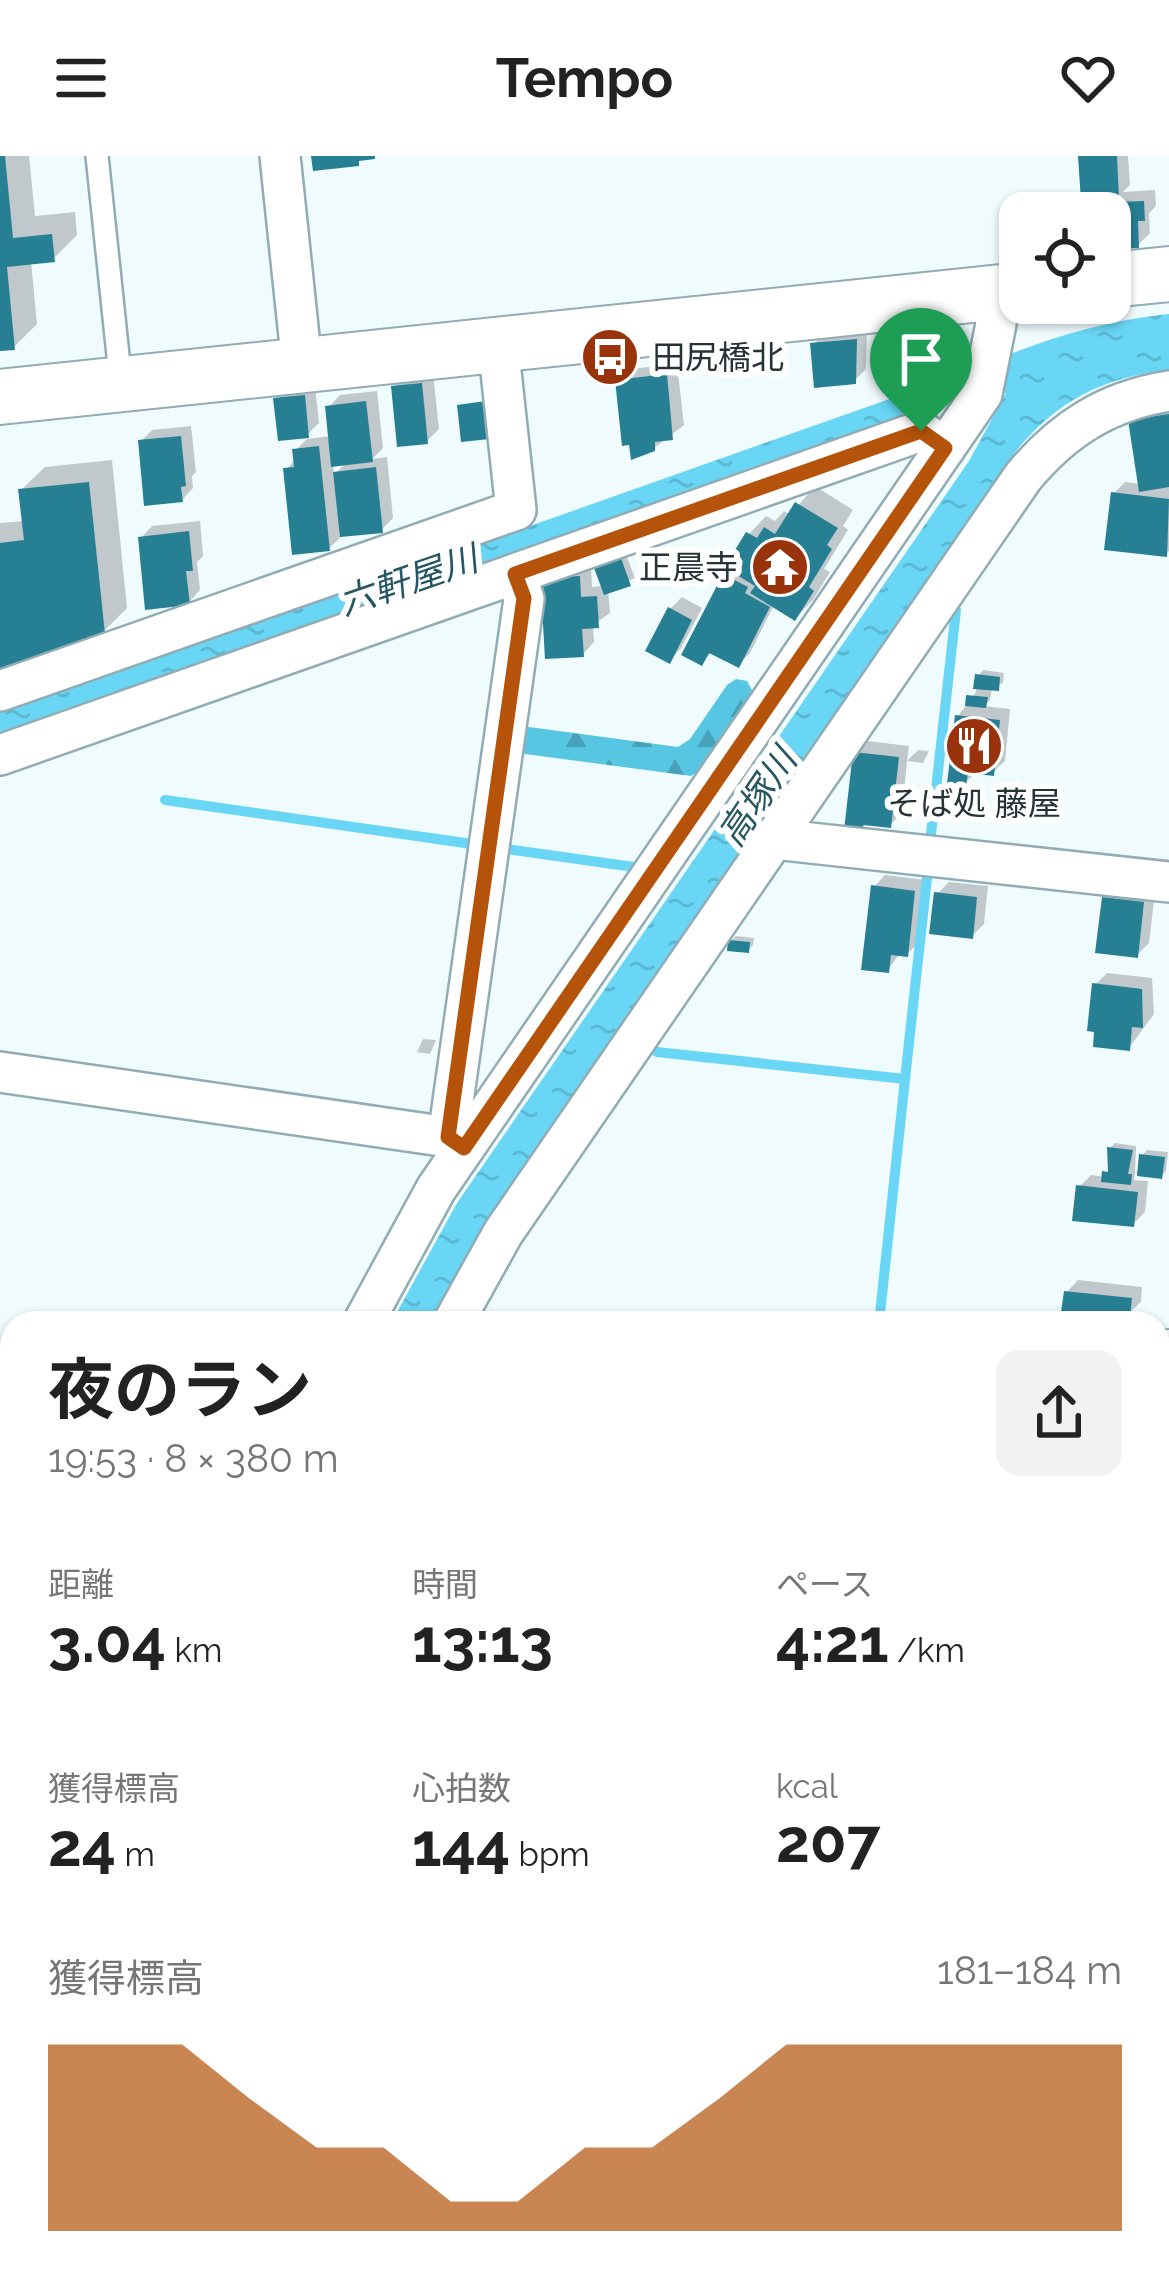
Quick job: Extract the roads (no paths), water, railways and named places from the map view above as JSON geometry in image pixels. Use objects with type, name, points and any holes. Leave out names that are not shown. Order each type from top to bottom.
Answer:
[{"type":"street","points":[[280,156],[302,365]]},
{"type":"street","points":[[1131,278],[1169,274]]},
{"type":"street","points":[[0,397],[999,292]]},
{"type":"street","points":[[369,1311],[456,1142],[982,394],[999,314]]},
{"type":"street","points":[[0,691],[515,509],[498,344]]},
{"type":"street","points":[[460,1311],[503,1233],[1042,454],[1089,417],[1115,404],[1169,391]]},
{"type":"street","points":[[0,755],[921,431],[945,448]]},
{"type":"street","points":[[456,1142],[524,598],[515,574]]},
{"type":"street","points":[[774,839],[1169,882]]},
{"type":"street","points":[[0,1072],[456,1142]]},
{"type":"lane","points":[[97,156],[121,384]]},
{"type":"water","points":[[1169,314],[1169,370],[1123,379],[1083,394],[1048,419],[1015,452],[487,1222],[437,1311],[398,1311],[457,1203],[969,461],[1006,393],[957,397],[0,734],[0,713],[1084,330]]},
{"type":"waterway","points":[[930,843],[956,610]]},
{"type":"waterway","points":[[165,800],[479,845]]},
{"type":"waterway","points":[[499,848],[641,868]]},
{"type":"waterway","points":[[905,1079],[928,869]]},
{"type":"waterway","points":[[647,1046],[657,1052],[905,1079],[880,1311]]},
{"type":"place","name":"田尻橋北","points":[[610,357]]},
{"type":"place","name":"正晨寺","points":[[780,567]]},
{"type":"place","name":"そば処 藤屋","points":[[974,746]]},
{"type":"water label","name":"六軒屋川","points":[[408,580]]},
{"type":"water label","name":"高塚川","points":[[757,797]]}]
